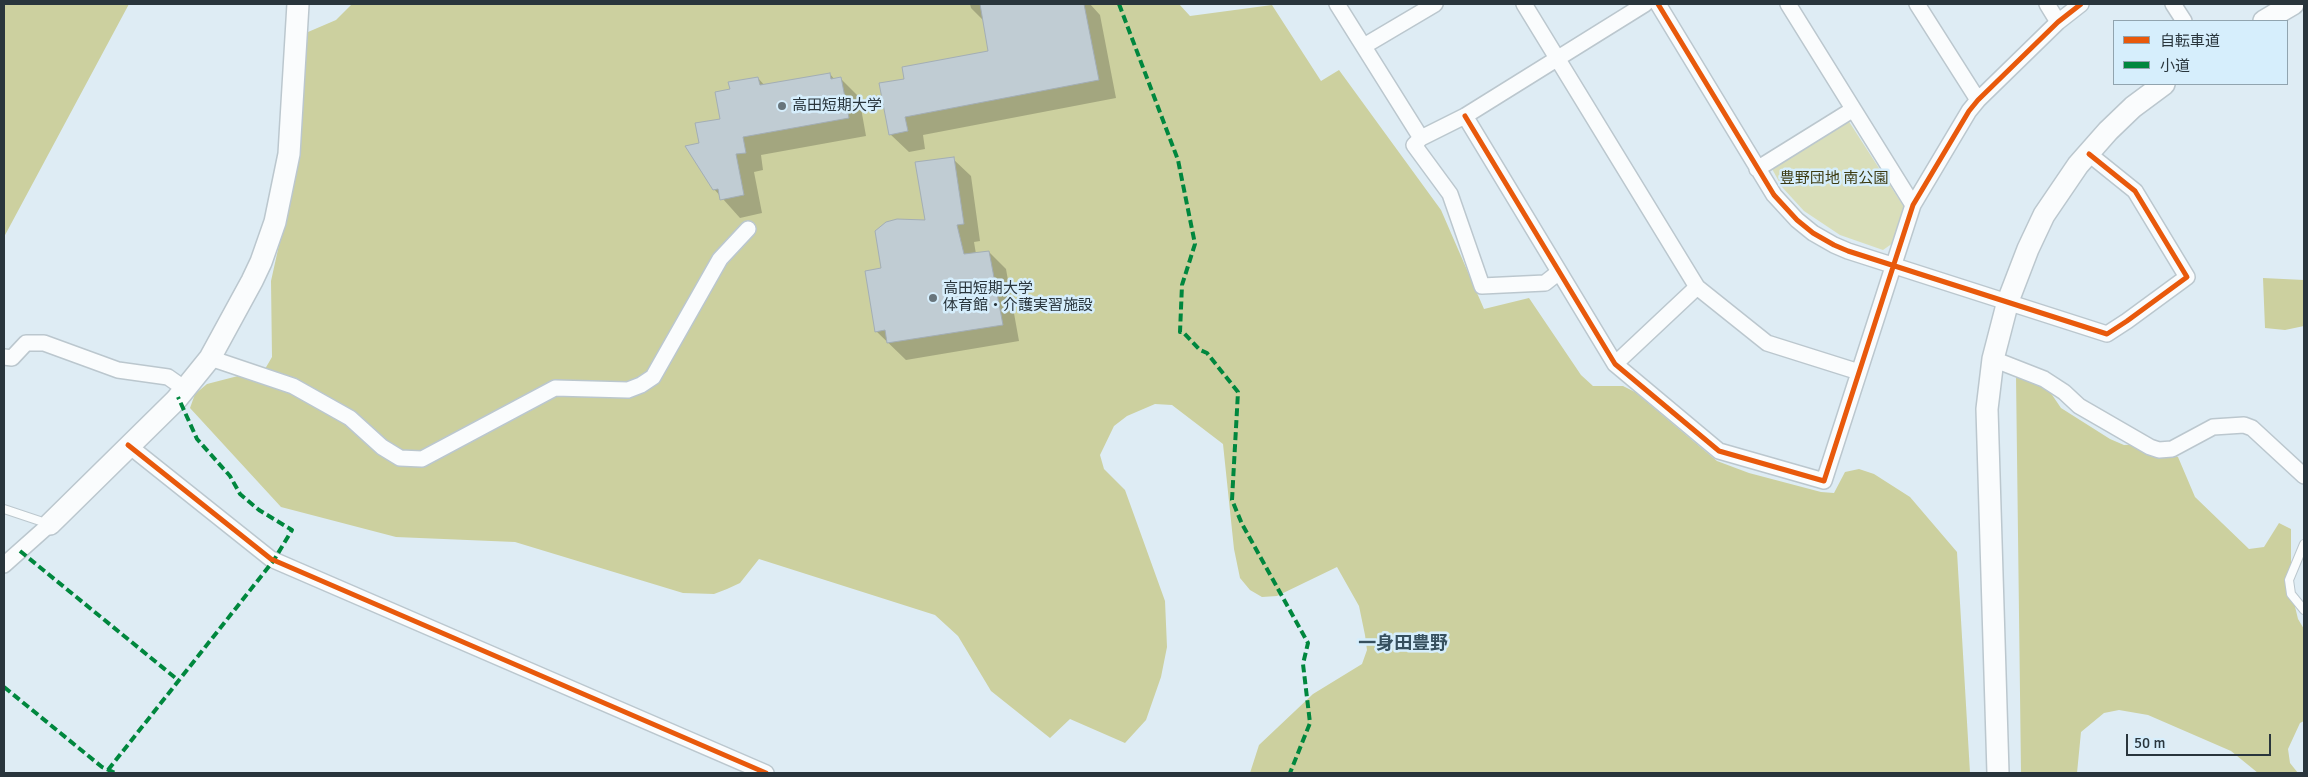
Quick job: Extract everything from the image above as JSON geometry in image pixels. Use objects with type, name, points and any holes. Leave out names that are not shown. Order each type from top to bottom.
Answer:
[{"type":"street","points":[[4,565],[50,524],[185,389],[210,358],[261,262],[279,203],[289,154],[298,4]]},
{"type":"street","points":[[1337,4],[1421,138]]},
{"type":"street","points":[[1364,46],[1435,4]]},
{"type":"street","points":[[1524,4],[1697,287],[1767,344],[1859,372]]},
{"type":"street","points":[[1558,272],[1544,283],[1482,286],[1450,194],[1414,145],[1421,138],[1465,116],[1645,4]]},
{"type":"street","points":[[1658,4],[1774,195],[1797,220],[1813,233],[1834,246],[2106,334],[2127,321],[2187,276],[2135,191],[2089,154]]},
{"type":"street","points":[[1788,4],[1852,110],[1913,205]]},
{"type":"street","points":[[1917,4],[1978,100]]},
{"type":"street","points":[[2047,4],[2058,22]]},
{"type":"street","points":[[1465,116],[1615,364],[1719,451],[1824,481],[1895,266],[1913,205],[1969,111],[1978,100],[2058,22],[2081,4]]},
{"type":"street","points":[[2173,4],[2183,20]]},
{"type":"street","points":[[2266,20],[2292,4]]},
{"type":"street","points":[[1998,773],[1987,410],[1993,358],[2008,301],[2028,249],[2044,215],[2061,188],[2089,154],[2127,113],[2163,85]]},
{"type":"street","points":[[1757,169],[1852,110]]},
{"type":"street","points":[[210,358],[293,386],[350,418],[382,447],[400,458],[422,459],[555,388],[628,390],[641,385],[653,377],[720,259],[748,229]]},
{"type":"street","points":[[1615,364],[1697,287]]},
{"type":"street","points":[[4,357],[12,358],[26,342],[44,343],[118,370],[168,377],[185,389]]},
{"type":"street","points":[[1993,358],[2044,379],[2064,392],[2079,406],[2150,447],[2159,450],[2172,449],[2213,427],[2244,426],[2252,428],[2304,476]]},
{"type":"street","points":[[128,445],[274,560],[766,773]]},
{"type":"lane","points":[[4,509],[50,524]]},
{"type":"lane","points":[[2304,544],[2289,580],[2291,594],[2304,610]]},
{"type":"green space","points":[[4,4],[129,4],[4,237]]},
{"type":"green space","points":[[352,4],[1179,4],[1190,16],[1272,5],[1321,81],[1339,70],[1441,210],[1484,309],[1529,298],[1581,375],[1593,386],[1623,386],[1635,392],[1717,461],[1749,473],[1821,492],[1834,493],[1845,472],[1859,469],[1874,474],[1910,497],[1957,552],[1970,773],[1250,773],[1259,745],[1313,694],[1362,664],[1367,650],[1359,606],[1337,567],[1277,596],[1262,597],[1250,590],[1240,578],[1234,549],[1223,444],[1172,405],[1155,404],[1127,416],[1114,426],[1100,455],[1104,469],[1125,490],[1165,601],[1167,647],[1161,677],[1146,720],[1125,743],[1070,719],[1050,738],[991,691],[958,636],[935,615],[759,559],[740,583],[727,589],[714,594],[683,593],[515,542],[396,537],[281,507],[190,408],[195,394],[207,384],[265,369],[272,357],[271,281],[294,177],[308,32],[336,20]]},
{"type":"green space","name":"豊野団地 南公園","points":[[1848,120],[1904,207],[1893,243],[1883,250],[1840,235],[1804,211],[1782,187],[1771,167]]},
{"type":"green space","points":[[2263,278],[2304,280],[2304,326],[2285,330],[2265,328]]},
{"type":"green space","points":[[2016,376],[2044,383],[2061,408],[2110,439],[2124,445],[2153,444],[2178,457],[2195,497],[2249,549],[2264,547],[2279,523],[2291,529],[2291,590],[2298,619],[2304,629],[2304,721],[2300,723],[2288,749],[2290,763],[2298,773],[2258,773],[2231,751],[2148,715],[2119,710],[2104,713],[2081,732],[2077,773],[2021,773]]},
{"type":"building","points":[[980,4],[1084,4],[1099,80],[905,117],[908,131],[889,135],[879,83],[904,79],[902,67],[988,51]]},
{"type":"building","points":[[830,73],[831,79],[841,77],[849,118],[743,137],[746,153],[736,154],[744,195],[720,200],[718,189],[713,190],[685,146],[699,143],[695,123],[720,119],[715,92],[730,89],[728,82],[758,77],[760,85]]},
{"type":"building","name":"高田短期大学 体育館・介護実習施設","points":[[954,157],[964,224],[957,225],[964,254],[989,251],[1003,325],[887,343],[885,330],[875,332],[865,271],[881,268],[875,231],[886,222],[897,219],[925,220],[915,162]]},
{"type":"marked path","points":[[1119,4],[1178,160],[1195,244],[1182,285],[1180,332],[1183,332],[1200,350],[1207,353],[1238,392],[1232,500],[1242,524],[1308,643],[1303,664],[1310,723],[1290,773]]},
{"type":"marked path","points":[[108,770],[274,560],[292,530],[259,510],[240,494],[230,476],[197,439],[178,397]]},
{"type":"marked path","points":[[20,551],[178,680]]},
{"type":"marked path","points":[[4,687],[102,767],[115,773]]},
{"type":"cycle path","points":[[1658,4],[1774,195],[1797,220],[1813,233],[1848,251],[2107,334],[2187,277],[2135,191],[2089,154]]},
{"type":"cycle path","points":[[1465,116],[1615,364],[1719,451],[1824,481],[1913,205],[1969,111],[1978,100],[2058,22],[2081,4]]},
{"type":"cycle path","points":[[128,445],[271,559],[766,773]]},
{"type":"place","name":"高田短期大学","points":[[782,106]]},
{"type":"place","name":"高田短期大学 体育館・介護実習施設","points":[[933,298]]},
{"type":"district","name":"一身田豊野","points":[[1403,644]]}]
